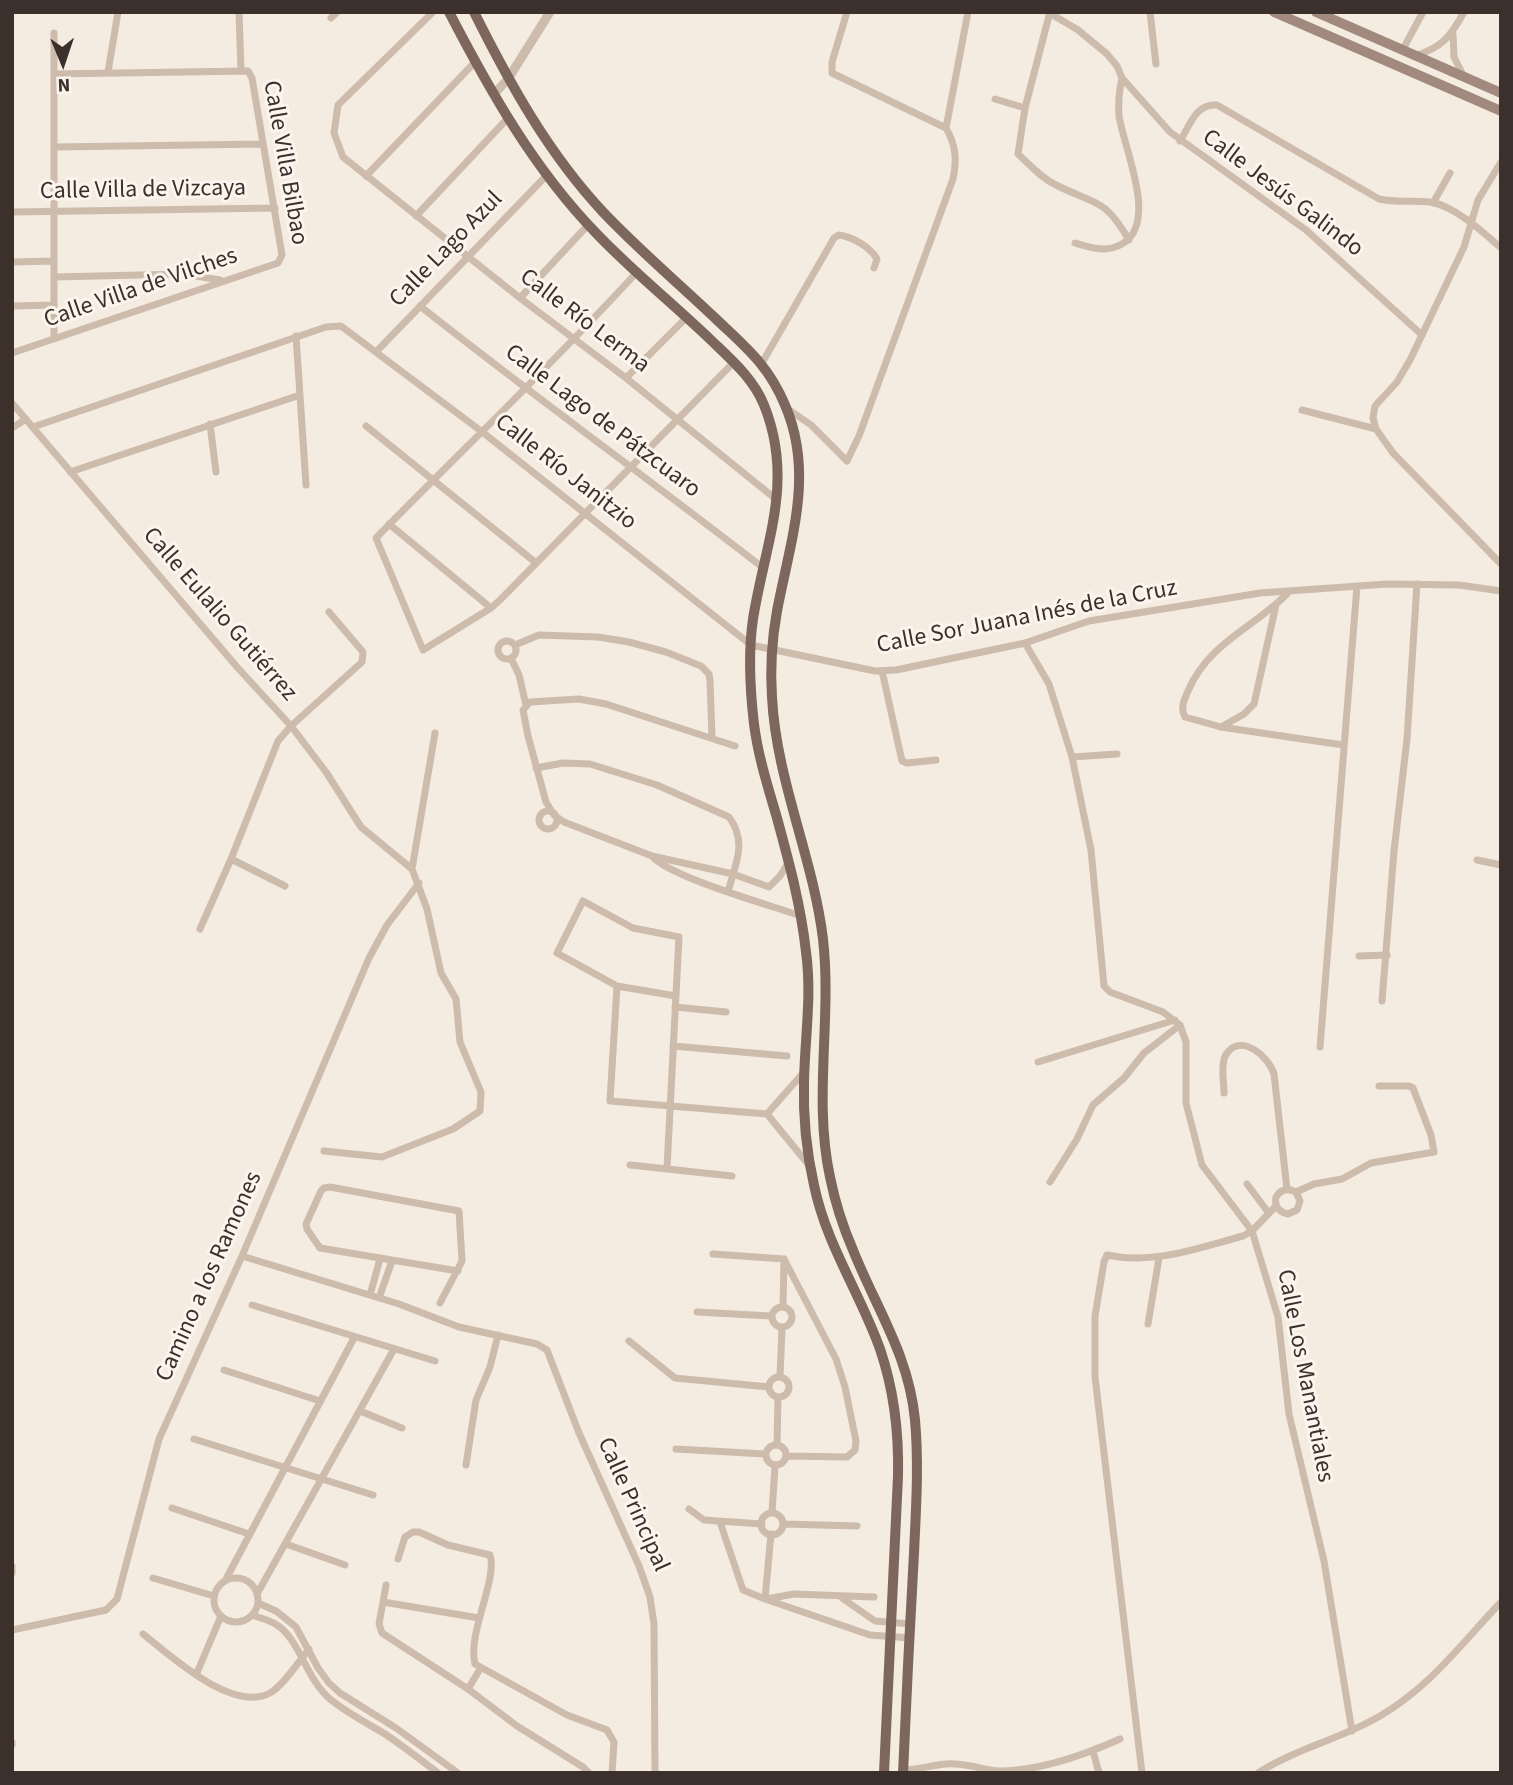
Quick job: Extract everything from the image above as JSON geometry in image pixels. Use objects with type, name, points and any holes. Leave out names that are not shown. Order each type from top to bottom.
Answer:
[{"type":"main road","points":[[449,12],[508,118],[547,175],[588,225],[753,383],[764,404],[773,433],[779,479],[778,500],[752,624],[751,686],[757,745],[801,916],[807,954],[809,993],[804,1116],[810,1168],[820,1213],[880,1349],[893,1403],[899,1446],[884,1773]]},
{"type":"main road","points":[[474,12],[508,79],[568,172],[604,213],[762,363],[788,409],[800,466],[800,496],[777,611],[772,651],[772,697],[775,728],[815,894],[822,936],[827,1005],[823,1117],[830,1178],[853,1253],[901,1355],[915,1418],[917,1480],[903,1771]]},
{"type":"main road","points":[[1274,12],[1498,110]]},
{"type":"main road","points":[[1316,12],[1501,95]]},
{"type":"street","points":[[108,72],[118,12]]},
{"type":"street","name":"Calle Villa Bilbao","points":[[239,12],[245,72],[252,78],[282,251],[281,260]]},
{"type":"street","name":"Calle Río Lerma","points":[[433,12],[338,105],[334,133],[338,150],[348,163],[626,378],[778,500]]},
{"type":"street","points":[[494,94],[508,79],[550,12]]},
{"type":"street","points":[[847,12],[832,62],[831,69],[837,77],[946,128]]},
{"type":"street","points":[[788,409],[811,425],[847,461],[859,436],[953,179],[956,158],[946,128],[968,12]]},
{"type":"street","points":[[1049,12],[1025,108],[1018,154],[1049,181],[1102,205],[1117,220],[1129,240]]},
{"type":"street","name":"Calle Jesús Galindo","points":[[1049,12],[1078,30],[1108,54],[1122,78],[1180,141],[1306,230],[1422,335]]},
{"type":"street","points":[[1150,12],[1156,64]]},
{"type":"street","points":[[1402,51],[1423,12]]},
{"type":"street","points":[[1412,56],[1434,48],[1453,34],[1464,12]]},
{"type":"street","points":[[54,33],[54,339]]},
{"type":"street","points":[[1453,34],[1454,57],[1465,78]]},
{"type":"street","points":[[366,176],[475,62]]},
{"type":"street","points":[[54,74],[245,72]]},
{"type":"street","points":[[1075,243],[1096,250],[1107,250],[1129,240],[1136,231],[1139,218],[1138,200],[1118,99],[1122,78]]},
{"type":"street","points":[[1498,110],[1501,95]]},
{"type":"street","points":[[995,99],[1025,108]]},
{"type":"street","points":[[1180,141],[1200,108],[1209,104],[1217,105],[1380,199],[1403,203],[1433,202],[1472,222],[1501,248]]},
{"type":"street","points":[[416,216],[508,118]]},
{"type":"street","points":[[55,147],[263,144]]},
{"type":"street","points":[[1501,162],[1478,200],[1464,247],[1405,370],[1375,406],[1373,418],[1376,429],[1411,473],[1501,564]]},
{"type":"street","points":[[1433,202],[1450,173]]},
{"type":"street","name":"Calle Lago Azul","points":[[376,352],[547,175]]},
{"type":"street","name":"Calle Villa de Vizcaya","points":[[12,212],[275,208]]},
{"type":"street","points":[[520,298],[588,225]]},
{"type":"street","points":[[762,363],[834,238],[839,235],[846,236],[872,250],[877,259],[874,268]]},
{"type":"street","name":"Calle Villa de Vilches","points":[[12,353],[278,264],[281,260]]},
{"type":"street","points":[[12,262],[54,261]]},
{"type":"street","points":[[637,272],[576,340],[524,388],[376,538],[423,650],[491,608],[734,362]]},
{"type":"street","points":[[54,277],[184,274],[222,281]]},
{"type":"street","points":[[12,306],[53,305]]},
{"type":"street","name":"Calle Lago de Pátzcuaro","points":[[420,306],[762,567]]},
{"type":"street","points":[[626,378],[687,317]]},
{"type":"street","name":"Calle Río Janitzio","points":[[296,337],[334,325],[344,327],[481,431],[751,645],[772,651]]},
{"type":"street","points":[[33,427],[296,337],[306,485]]},
{"type":"street","points":[[12,403],[70,471],[300,395]]},
{"type":"street","points":[[1302,410],[1376,429]]},
{"type":"street","points":[[12,428],[26,419]]},
{"type":"street","points":[[210,424],[216,472]]},
{"type":"street","points":[[366,426],[536,562]]},
{"type":"street","name":"Calle Eulalio Gutiérrez","points":[[70,471],[228,657],[291,726],[361,827],[412,869]]},
{"type":"street","points":[[389,524],[491,608]]},
{"type":"street","points":[[1382,1001],[1394,851],[1407,739],[1417,584]]},
{"type":"street","name":"Calle Sor Juana Inés de la Cruz","points":[[772,651],[882,671],[1026,643],[1089,621],[1260,593],[1417,584],[1459,585],[1501,591]]},
{"type":"street","points":[[1320,1047],[1357,586]]},
{"type":"street","points":[[1290,592],[1276,606],[1223,642],[1194,677],[1182,705],[1183,713],[1185,717],[1221,727],[1343,745]]},
{"type":"street","points":[[1221,727],[1244,714],[1254,704],[1276,606]]},
{"type":"street","points":[[201,929],[232,859],[273,749],[291,726],[362,662],[363,652],[329,612]]},
{"type":"street","points":[[515,645],[539,635],[598,637],[666,652],[701,666],[709,674],[712,738]]},
{"type":"street","points":[[504,641],[515,645],[516,651],[511,658],[499,656],[498,647],[504,641]]},
{"type":"street","points":[[1026,643],[1049,684],[1072,757],[1091,849],[1104,986],[1110,992],[1163,1013],[1177,1023]]},
{"type":"street","points":[[511,658],[519,675],[526,705]]},
{"type":"street","points":[[882,671],[902,761],[907,763],[936,760]]},
{"type":"street","points":[[735,746],[606,704],[579,699],[535,701],[526,705],[523,710],[546,803],[564,822],[652,856],[733,874],[769,887]]},
{"type":"street","points":[[324,1151],[382,1157],[453,1129],[480,1111],[481,1092],[460,1042],[456,999],[438,964],[427,909],[412,869],[435,733]]},
{"type":"street","points":[[1072,757],[1117,754]]},
{"type":"street","points":[[536,768],[562,763],[590,764],[657,785],[729,817],[740,844],[728,892]]},
{"type":"street","points":[[652,856],[662,865],[728,892],[801,916]]},
{"type":"street","points":[[232,859],[285,886]]},
{"type":"street","points":[[1477,860],[1501,865]]},
{"type":"street","points":[[764,903],[769,887],[788,863]]},
{"type":"street","name":"Camino a los Ramones","points":[[14,1630],[106,1610],[114,1604],[120,1590],[159,1439],[242,1256],[369,958],[387,925],[419,883]]},
{"type":"street","points":[[667,1168],[675,1007],[676,996],[679,937],[633,928],[583,901],[556,953],[617,986],[676,996]]},
{"type":"street","points":[[1359,956],[1387,955]]},
{"type":"street","points":[[617,986],[610,1101],[767,1114],[810,1168]]},
{"type":"street","points":[[675,1007],[726,1012]]},
{"type":"street","points":[[1038,1062],[1177,1023]]},
{"type":"street","points":[[1050,1182],[1077,1139],[1093,1105],[1124,1078],[1144,1053],[1177,1023]]},
{"type":"street","name":"Calle Los Manantiales","points":[[1177,1023],[1186,1042],[1186,1103],[1202,1165],[1252,1231],[1278,1317],[1289,1414],[1324,1561],[1352,1731]]},
{"type":"street","points":[[673,1046],[787,1056]]},
{"type":"street","points":[[1224,1093],[1224,1060],[1228,1051],[1234,1048],[1254,1049],[1269,1062],[1274,1074],[1279,1106],[1287,1189]]},
{"type":"street","points":[[767,1114],[804,1071]]},
{"type":"street","points":[[1296,1192],[1300,1201],[1297,1210],[1283,1213],[1276,1206],[1276,1197],[1287,1189],[1296,1192],[1314,1184],[1342,1179],[1371,1163],[1434,1152],[1431,1135],[1413,1088],[1379,1086]]},
{"type":"street","points":[[630,1166],[732,1176]]},
{"type":"street","points":[[1247,1184],[1268,1212]]},
{"type":"street","points":[[440,1303],[458,1271],[463,1261],[459,1211],[324,1188],[306,1224],[320,1248],[458,1271]]},
{"type":"street","points":[[1142,1773],[1093,1353],[1097,1298],[1107,1255],[1122,1259],[1160,1258],[1242,1236],[1252,1231],[1276,1206]]},
{"type":"street","points":[[713,1254],[784,1259]]},
{"type":"street","name":"Calle Principal","points":[[242,1256],[370,1295],[459,1326],[537,1344],[547,1350],[579,1433],[646,1582],[654,1624],[655,1773]]},
{"type":"street","points":[[1148,1324],[1160,1258]]},
{"type":"street","points":[[370,1295],[380,1259]]},
{"type":"street","points":[[783,1307],[784,1259]]},
{"type":"street","points":[[784,1259],[836,1359],[845,1387],[856,1441],[855,1450],[848,1457],[786,1456]]},
{"type":"street","points":[[379,1298],[392,1261]]},
{"type":"street","points":[[252,1305],[435,1361]]},
{"type":"street","points":[[782,1328],[773,1323],[771,1316],[774,1311],[783,1307]]},
{"type":"street","points":[[782,1328],[789,1325],[792,1318],[790,1311],[783,1307]]},
{"type":"street","points":[[697,1312],[771,1316]]},
{"type":"street","points":[[780,1377],[782,1328]]},
{"type":"street","points":[[466,1465],[476,1400],[490,1367],[498,1335]]},
{"type":"street","points":[[225,1581],[354,1338]]},
{"type":"street","points":[[629,1341],[675,1378],[769,1387]]},
{"type":"street","points":[[257,1594],[394,1349]]},
{"type":"street","points":[[224,1370],[320,1401]]},
{"type":"street","points":[[780,1377],[787,1380],[790,1387],[785,1396],[778,1398],[770,1393],[769,1387],[774,1378],[780,1377]]},
{"type":"street","points":[[777,1445],[778,1398]]},
{"type":"street","points":[[360,1411],[402,1428]]},
{"type":"street","points":[[194,1439],[373,1495]]},
{"type":"street","points":[[765,1454],[769,1447],[777,1445],[784,1448],[786,1456],[783,1463],[775,1466]]},
{"type":"street","points":[[676,1449],[765,1454]]},
{"type":"street","points":[[765,1454],[768,1462],[775,1466]]},
{"type":"street","points":[[772,1513],[775,1466]]},
{"type":"street","points":[[172,1508],[249,1534]]},
{"type":"street","points":[[689,1509],[700,1519],[762,1524]]},
{"type":"street","points":[[772,1513],[780,1516],[783,1524],[779,1532],[771,1534],[764,1531],[762,1524],[766,1515],[772,1513]]},
{"type":"street","points":[[720,1522],[741,1587],[765,1599],[870,1634],[910,1638]]},
{"type":"street","points":[[783,1524],[857,1526]]},
{"type":"street","points":[[398,1559],[405,1537],[412,1532],[419,1532],[448,1545],[487,1553],[492,1560],[479,1618],[473,1658],[475,1664],[567,1715],[607,1730],[614,1742],[612,1773]]},
{"type":"street","points":[[765,1599],[771,1534]]},
{"type":"street","points":[[286,1545],[345,1565]]},
{"type":"street","points":[[12,1566],[12,1573]]},
{"type":"street","points":[[153,1578],[214,1596]]},
{"type":"street","points":[[244,1579],[253,1585],[257,1594],[258,1604],[252,1615],[237,1622],[222,1616],[217,1610],[214,1596],[225,1581],[244,1579]]},
{"type":"street","points":[[386,1585],[379,1624],[382,1633],[468,1689],[517,1727],[589,1773]]},
{"type":"street","points":[[765,1599],[794,1594],[874,1597]]},
{"type":"street","points":[[840,1597],[875,1621],[911,1624]]},
{"type":"street","points":[[383,1602],[479,1618]]},
{"type":"street","points":[[1258,1773],[1300,1750],[1352,1731],[1399,1704],[1429,1681],[1501,1602]]},
{"type":"street","points":[[258,1604],[288,1619],[302,1636],[318,1668],[340,1693],[458,1773]]},
{"type":"street","points":[[252,1615],[275,1624],[284,1631],[320,1690],[331,1700],[438,1773]]},
{"type":"street","points":[[197,1675],[222,1616]]},
{"type":"street","points":[[143,1634],[197,1675],[228,1693],[257,1698],[276,1689],[309,1649]]},
{"type":"street","points":[[468,1689],[480,1668]]},
{"type":"street","points":[[903,1771],[947,1764],[1005,1771],[1058,1762],[1120,1739]]},
{"type":"street","points":[[411,1753],[417,1743]]},
{"type":"street","points":[[1093,1751],[1099,1773]]}]
